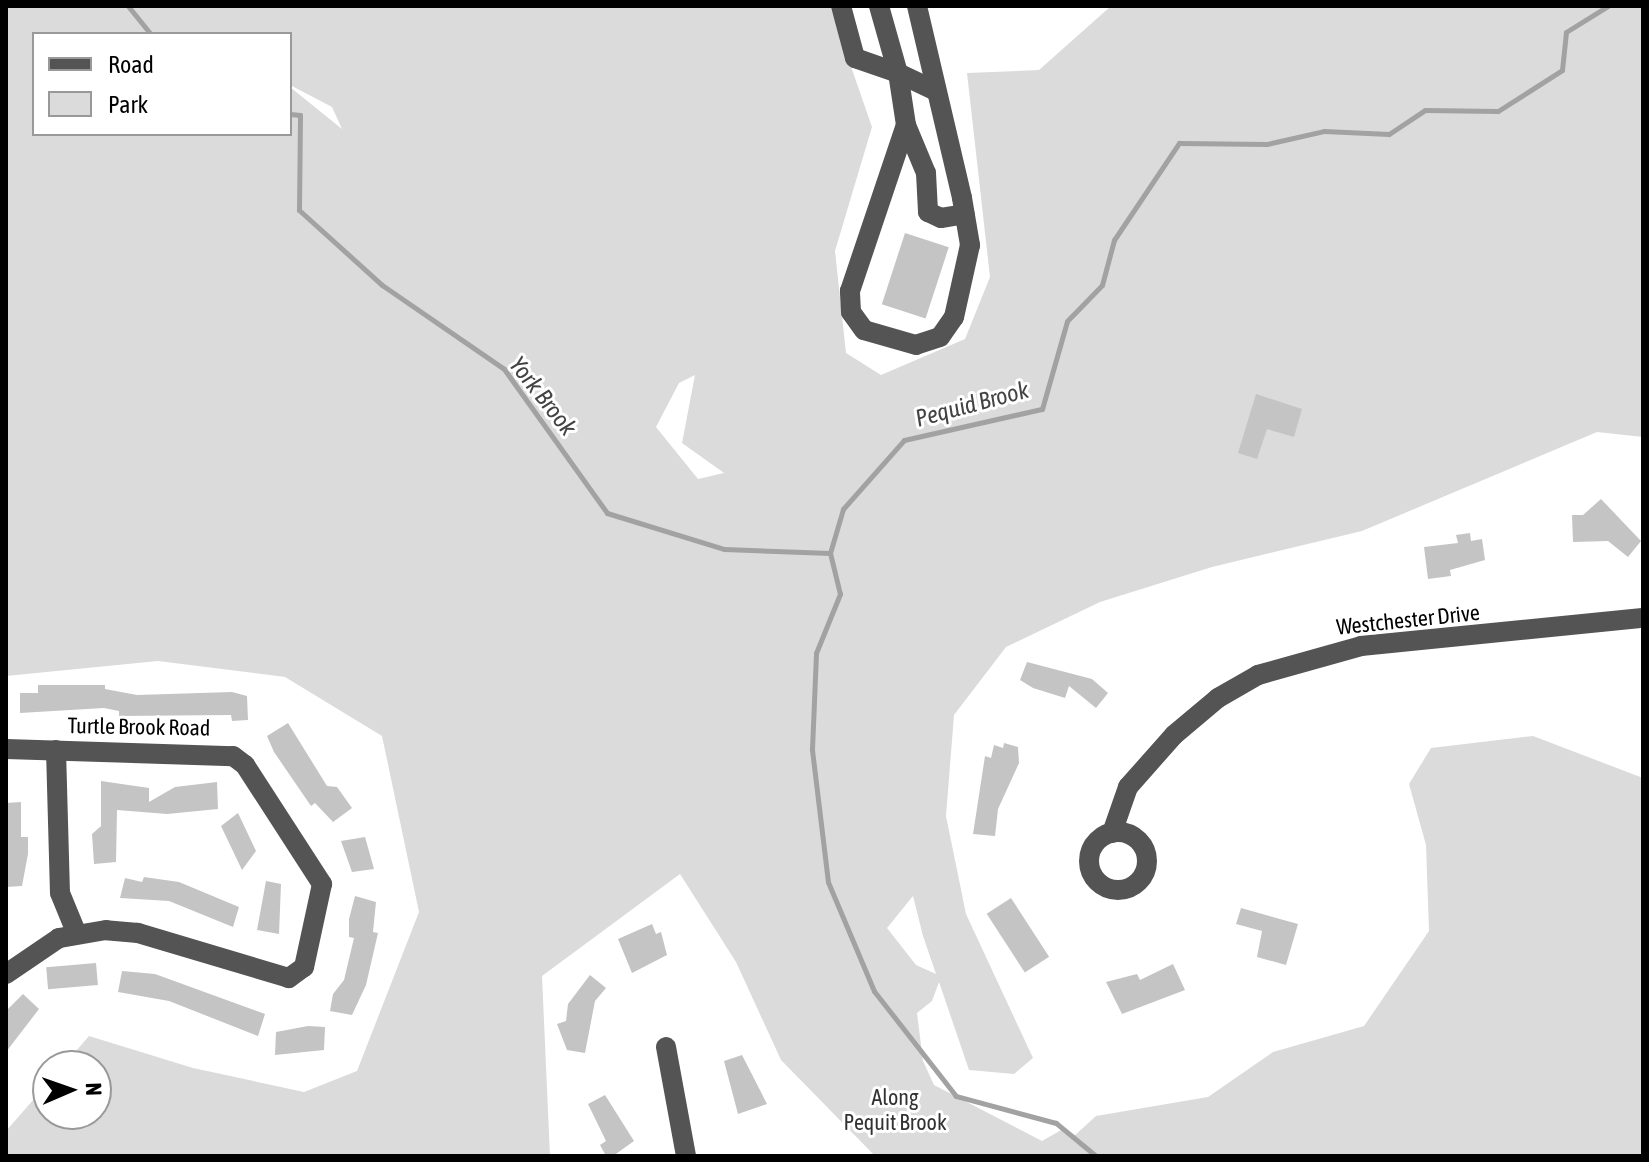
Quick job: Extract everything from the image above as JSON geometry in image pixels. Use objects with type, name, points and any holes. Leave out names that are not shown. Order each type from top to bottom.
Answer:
[{"type":"street","points":[[841,6],[855,58],[936,91]]},
{"type":"street","points":[[879,6],[898,73],[906,125],[926,173],[928,212],[941,218],[965,214]]},
{"type":"street","points":[[906,125],[850,291],[851,312],[864,330],[916,345],[940,337],[954,317],[966,283],[970,245],[957,175],[917,6]]},
{"type":"street","points":[[926,173],[957,175]]},
{"type":"street","name":"Westchester Drive","points":[[1112,833],[1128,787],[1174,735],[1218,698],[1258,675],[1361,646],[1643,618]]},
{"type":"street","name":"Turtle Brook Road","points":[[6,749],[233,756],[245,765],[322,884],[304,967],[289,978],[138,933],[76,932]]},
{"type":"street","points":[[6,974],[76,932],[60,893],[56,750]]},
{"type":"street","points":[[666,1047],[686,1156]]},
{"type":"green space","name":"Along Pequit Brook","points":[[6,6],[830,6],[872,127],[835,251],[846,353],[881,375],[965,339],[990,277],[967,73],[1039,70],[1111,6],[1643,6],[1643,437],[1597,432],[1362,531],[1212,567],[1100,602],[1006,647],[954,715],[946,816],[966,914],[1033,1058],[1014,1074],[969,1070],[939,982],[932,1001],[917,1013],[923,1061],[934,1085],[1042,1141],[1063,1129],[1073,1137],[1096,1116],[1208,1097],[1273,1052],[1364,1026],[1429,931],[1426,845],[1409,784],[1431,748],[1533,736],[1643,778],[1643,1156],[875,1156],[781,1060],[736,962],[680,874],[542,976],[550,1156],[6,1156],[6,1131],[32,1101],[32,1130],[112,1130],[112,1050],[77,1050],[89,1036],[193,1068],[304,1092],[357,1071],[419,912],[382,736],[285,677],[158,661],[6,676]],"holes":[[[695,375],[682,443],[724,473],[698,479],[656,427],[679,383]],[[913,896],[936,974],[916,965],[887,928]]]},
{"type":"building","points":[[905,233],[949,247],[926,319],[882,304]]},
{"type":"building","points":[[1256,394],[1302,409],[1294,437],[1267,429],[1257,459],[1238,453]]},
{"type":"building","points":[[1601,499],[1641,541],[1628,557],[1608,541],[1573,542],[1572,515],[1583,515]]},
{"type":"building","points":[[1470,533],[1471,541],[1482,539],[1485,560],[1450,570],[1451,576],[1428,579],[1424,547],[1458,543],[1456,535]]},
{"type":"building","points":[[1027,662],[1092,679],[1108,693],[1096,708],[1069,686],[1065,698],[1033,688],[1020,680]]},
{"type":"building","points":[[38,685],[105,685],[105,689],[137,695],[232,692],[247,696],[248,720],[232,721],[231,715],[119,716],[119,711],[104,708],[20,713],[20,693],[38,693]]},
{"type":"building","points":[[288,723],[327,786],[337,787],[352,808],[333,822],[315,803],[311,806],[274,752],[267,736]]},
{"type":"building","points":[[1004,743],[1018,747],[1019,763],[998,809],[995,836],[973,834],[985,756],[991,758],[994,745],[1003,748]]},
{"type":"building","points":[[101,781],[149,788],[149,802],[175,787],[217,782],[218,809],[167,814],[117,810],[116,862],[94,864],[92,834],[101,826]]},
{"type":"building","points":[[21,802],[21,837],[28,837],[28,854],[22,886],[6,887],[6,803]]},
{"type":"building","points":[[238,813],[256,851],[242,870],[221,826]]},
{"type":"building","points":[[365,837],[374,869],[352,872],[341,841]]},
{"type":"building","points":[[144,877],[179,882],[239,907],[233,927],[169,901],[120,898],[125,878],[142,882]]},
{"type":"building","points":[[266,881],[281,884],[279,934],[257,930]]},
{"type":"building","points":[[355,896],[376,902],[373,932],[378,933],[366,985],[352,1015],[330,1011],[333,994],[344,980],[354,938],[349,937],[349,919]]},
{"type":"building","points":[[1011,898],[1049,957],[1025,973],[987,914]]},
{"type":"building","points":[[1241,908],[1298,924],[1286,965],[1257,957],[1262,931],[1236,924]]},
{"type":"building","points":[[652,924],[656,934],[661,932],[667,955],[632,973],[618,939]]},
{"type":"building","points":[[96,963],[98,985],[48,989],[46,967]]},
{"type":"building","points":[[1173,964],[1185,990],[1122,1014],[1106,982],[1137,974],[1140,980]]},
{"type":"building","points":[[122,971],[155,974],[265,1014],[258,1036],[169,1001],[118,992]]},
{"type":"building","points":[[590,975],[606,988],[595,1001],[585,1053],[567,1050],[557,1024],[566,1021],[568,1004]]},
{"type":"building","points":[[23,994],[39,1009],[6,1052],[6,1011]]},
{"type":"building","points":[[308,1026],[325,1027],[324,1050],[275,1055],[276,1032]]},
{"type":"building","points":[[742,1055],[767,1104],[738,1114],[724,1061]]},
{"type":"building","points":[[605,1095],[634,1141],[613,1156],[606,1156],[600,1145],[606,1141],[588,1104]]},
{"type":"waterway","name":"York Brook","points":[[128,6],[149,32]]},
{"type":"waterway","name":"Pequid Brook","points":[[1096,1156],[1056,1123],[956,1096],[874,991],[828,882],[812,749],[816,653],[840,594],[830,553],[843,509],[904,440],[1042,409],[1067,321],[1102,285],[1114,240],[1179,143],[1267,144],[1324,131],[1389,134],[1425,110],[1498,111],[1562,70],[1566,32],[1608,6]]},
{"type":"waterway","name":"York Brook","points":[[292,114],[300,115],[299,210],[382,285],[504,369],[607,513],[724,549],[830,553]]}]
